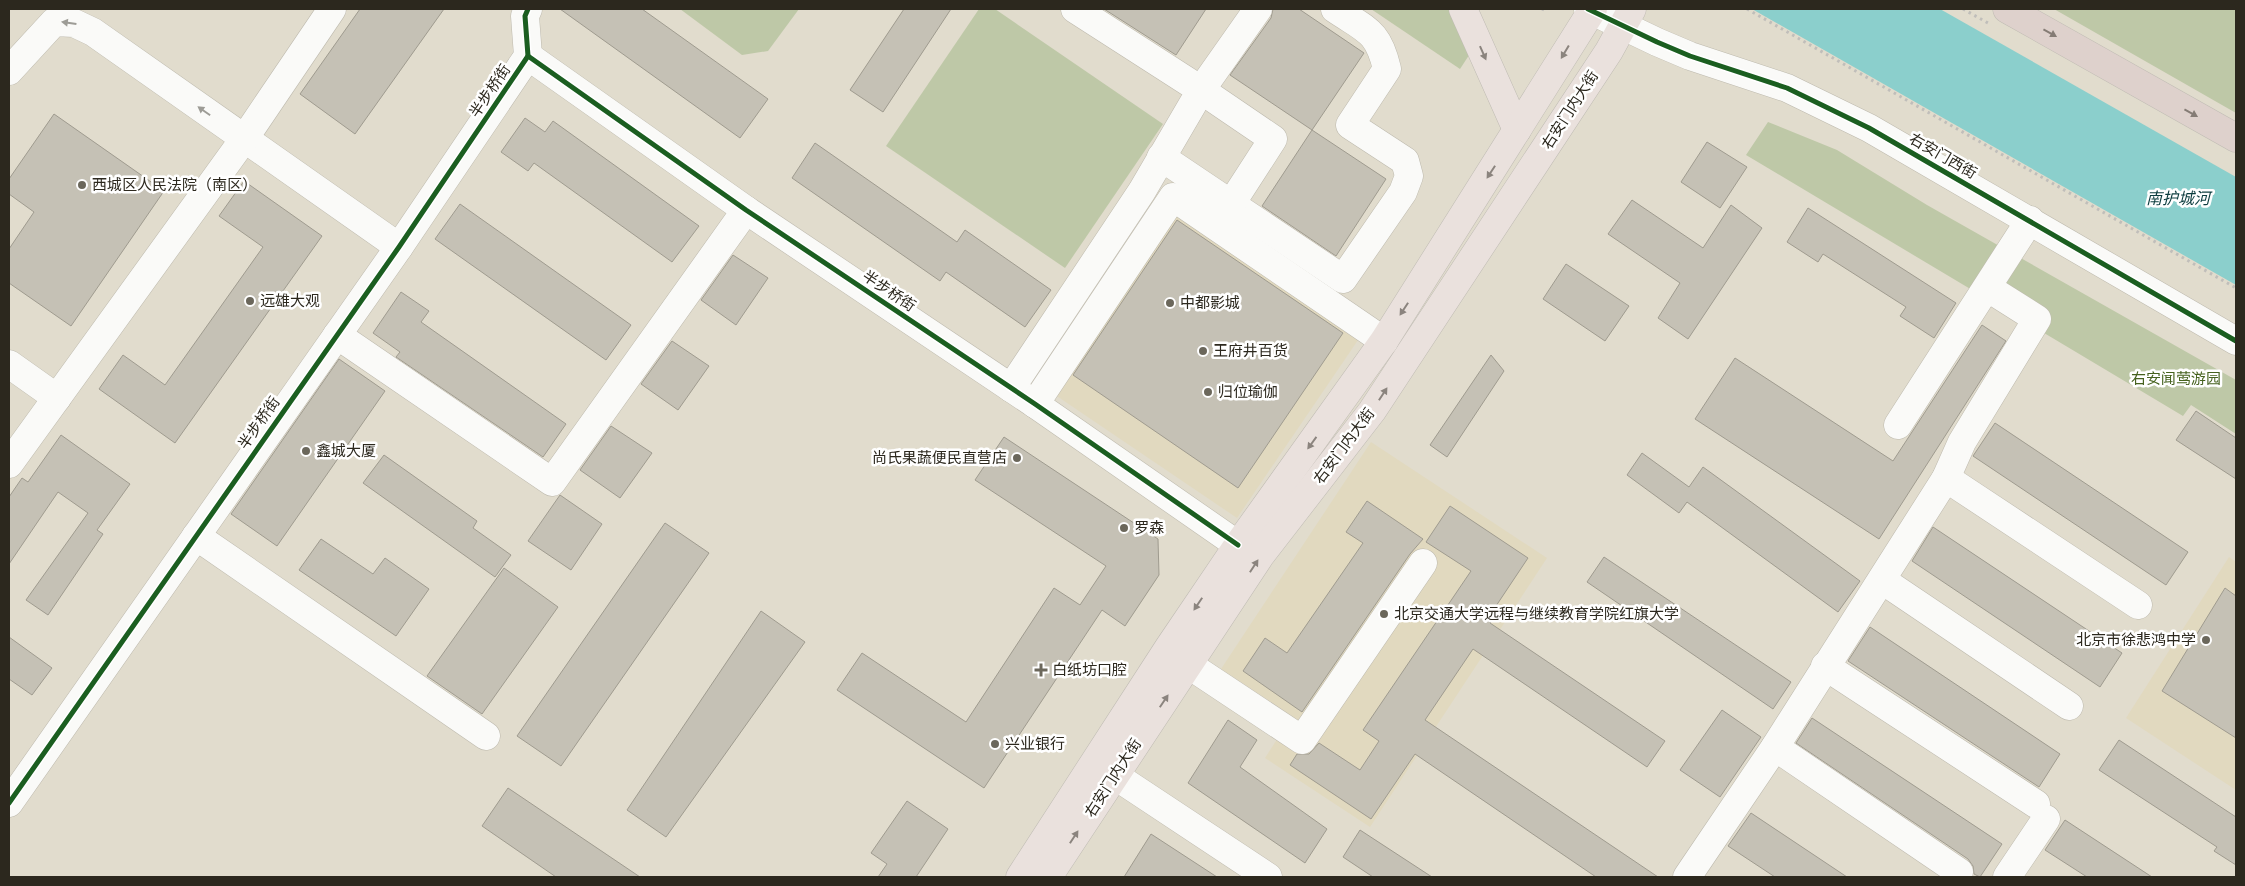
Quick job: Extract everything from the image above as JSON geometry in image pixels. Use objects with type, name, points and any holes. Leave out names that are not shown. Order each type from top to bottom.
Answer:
[{"type":"highway","points":[[2007,9],[2236,138]]},
{"type":"main road","points":[[1462,9],[1517,130]]},
{"type":"main road","name":"右安门内大街","points":[[1020,877],[1169,647],[1238,545],[1384,340],[1591,10]]},
{"type":"main road","name":"右安门内大街","points":[[1048,877],[1114,774],[1189,665],[1260,556],[1372,411],[1609,51],[1627,17]]},
{"type":"street","points":[[9,464],[244,139],[332,9]]},
{"type":"street","name":"半步桥街","points":[[9,803],[399,247],[528,56],[525,16],[528,9]]},
{"type":"street","points":[[1075,9],[1273,139],[1231,204]]},
{"type":"street","points":[[1011,388],[1142,191],[1201,90],[1258,9]]},
{"type":"street","points":[[1161,157],[1343,279],[1403,192],[1409,176],[1405,161],[1350,125],[1386,69],[1382,49],[1375,36],[1335,9]]},
{"type":"street","name":"右安门西街","points":[[1591,10],[1627,17],[1690,56],[1787,88],[1869,128],[2236,341]]},
{"type":"street","points":[[9,72],[54,22],[74,23],[93,32],[399,247]]},
{"type":"street","name":"半步桥街","points":[[528,56],[746,210],[1035,404],[1238,545]]},
{"type":"street","points":[[1035,404],[1173,196],[1384,340]]},
{"type":"street","points":[[336,335],[552,482],[746,210]]},
{"type":"street","points":[[1898,425],[1988,288],[2030,220]]},
{"type":"street","points":[[1686,877],[1775,747],[1825,666],[1882,580],[1946,478],[1962,442],[2037,319],[1988,288]]},
{"type":"street","points":[[9,364],[57,398]]},
{"type":"street","points":[[1946,478],[2138,605]]},
{"type":"street","points":[[196,536],[486,736]]},
{"type":"street","points":[[1189,665],[1302,740],[1423,563]]},
{"type":"street","points":[[1882,580],[2069,706]]},
{"type":"street","points":[[1825,666],[2041,812],[2007,877]]},
{"type":"street","points":[[1775,747],[1959,872]]},
{"type":"street","points":[[1114,774],[1268,877]]},
{"type":"path","points":[[1747,9],[2236,288]]},
{"type":"shaded area","name":"王府井百货","points":[[1173,186],[1371,321],[1237,518],[1039,384]]},
{"type":"shaded area","name":"北京交通大学远程与继续教育学院红旗大学","points":[[1371,442],[1547,558],[1370,827],[1265,758],[1292,716],[1221,669]]},
{"type":"shaded area","name":"北京市徐悲鸿中学","points":[[2229,557],[2236,562],[2236,790],[2126,718]]},
{"type":"green space","points":[[680,9],[799,9],[768,51],[742,55]]},
{"type":"green space","points":[[979,9],[995,9],[1163,124],[1065,268],[886,146]]},
{"type":"green space","points":[[1371,9],[1458,9],[1475,46],[1460,69]]},
{"type":"green space","points":[[2054,9],[2236,9],[2236,113]]},
{"type":"green space","name":"右安闻莺游园","points":[[1768,122],[1837,150],[1927,205],[2236,380],[2236,434],[2191,405],[2183,416],[1746,155]]},
{"type":"water","name":"南护城河","points":[[1752,9],[1940,9],[2236,177],[2236,285]]},
{"type":"building","points":[[360,9],[444,9],[355,134],[300,94]]},
{"type":"building","points":[[560,9],[642,9],[768,99],[740,138]]},
{"type":"building","points":[[904,9],[951,9],[883,112],[850,90]]},
{"type":"building","points":[[1104,9],[1206,9],[1176,55]]},
{"type":"building","points":[[1273,9],[1299,9],[1364,53],[1312,130],[1230,75],[1271,18]]},
{"type":"building","name":"西城区人民法院（南区）","points":[[54,114],[164,191],[71,326],[9,283],[9,249],[34,212],[9,194],[9,179]]},
{"type":"building","points":[[525,118],[545,132],[553,121],[699,226],[672,262],[534,163],[528,171],[501,152]]},
{"type":"building","points":[[1312,130],[1386,179],[1336,256],[1262,206]]},
{"type":"building","points":[[1707,142],[1747,167],[1720,208],[1681,182]]},
{"type":"building","points":[[815,143],[957,242],[965,230],[1051,290],[1025,327],[946,272],[940,281],[792,178]]},
{"type":"building","name":"远雄大观","points":[[244,181],[322,236],[175,443],[99,389],[123,355],[165,385],[263,247],[219,216]]},
{"type":"building","points":[[1632,200],[1703,248],[1731,205],[1762,228],[1688,339],[1658,318],[1680,283],[1608,234]]},
{"type":"building","points":[[460,204],[631,325],[606,360],[435,239]]},
{"type":"building","points":[[1808,208],[1956,303],[1934,338],[1900,316],[1906,307],[1823,254],[1818,262],[1787,242]]},
{"type":"building","name":"王府井百货","points":[[1177,220],[1343,333],[1238,488],[1073,375]]},
{"type":"building","points":[[733,255],[768,278],[736,325],[701,300]]},
{"type":"building","points":[[1566,264],[1629,306],[1605,341],[1543,299]]},
{"type":"building","points":[[401,292],[429,311],[421,322],[566,424],[543,457],[396,357],[400,352],[373,333]]},
{"type":"building","points":[[1982,325],[2006,341],[1879,539],[1695,419],[1735,358],[1893,461]]},
{"type":"building","points":[[672,341],[709,366],[678,410],[641,384]]},
{"type":"building","points":[[1491,355],[1504,371],[1447,457],[1430,445]]},
{"type":"building","name":"鑫城大厦","points":[[339,359],[385,391],[277,546],[231,514]]},
{"type":"building","points":[[2196,411],[2236,438],[2236,479],[2176,440]]},
{"type":"building","points":[[1995,423],[2188,552],[2166,585],[1973,456]]},
{"type":"building","points":[[611,426],[652,453],[620,498],[580,470]]},
{"type":"building","points":[[61,435],[130,484],[97,530],[103,534],[48,615],[26,600],[88,513],[58,492],[9,564],[9,497],[22,478],[28,482]]},
{"type":"building","points":[[1004,437],[1158,539],[1159,575],[1125,626],[1102,610],[984,788],[837,690],[862,653],[966,722],[1054,588],[1080,605],[1106,566],[975,480]]},
{"type":"building","points":[[1642,453],[1689,487],[1703,467],[1860,581],[1838,612],[1687,502],[1679,513],[1627,475]]},
{"type":"building","points":[[384,455],[477,521],[473,528],[511,555],[495,577],[363,483]]},
{"type":"building","points":[[560,495],[602,524],[571,570],[528,541]]},
{"type":"building","points":[[1367,501],[1423,539],[1410,554],[1302,712],[1243,671],[1265,638],[1287,653],[1363,543],[1346,532]]},
{"type":"building","points":[[1450,506],[1528,558],[1490,615],[1494,618],[1490,623],[1665,741],[1647,767],[1473,649],[1425,720],[1658,877],[1596,877],[1415,754],[1371,819],[1290,765],[1297,754],[1309,754],[1319,743],[1360,770],[1379,741],[1363,730],[1471,571],[1426,542]]},
{"type":"building","points":[[665,523],[709,553],[561,766],[517,736]]},
{"type":"building","points":[[1933,527],[2122,653],[2100,687],[1912,561]]},
{"type":"building","points":[[321,539],[373,574],[385,558],[429,589],[396,636],[299,570]]},
{"type":"building","points":[[1604,557],[1791,682],[1773,709],[1587,582]]},
{"type":"building","points":[[504,568],[558,607],[482,714],[427,676]]},
{"type":"building","points":[[2225,588],[2236,596],[2236,738],[2162,691]]},
{"type":"building","points":[[761,611],[805,642],[666,837],[627,810]]},
{"type":"building","points":[[1870,627],[2060,754],[2039,787],[1848,661]]},
{"type":"building","points":[[9,637],[52,668],[32,695],[9,679]]},
{"type":"building","points":[[1722,710],[1761,737],[1720,797],[1680,770]]},
{"type":"building","points":[[1812,718],[2002,844],[1980,877],[1974,874],[1973,866],[1968,859],[1796,743]]},
{"type":"building","points":[[1228,720],[1257,740],[1240,767],[1327,829],[1305,863],[1188,783]]},
{"type":"building","points":[[2119,740],[2236,817],[2236,865],[2214,851],[2217,847],[2099,770]]},
{"type":"building","points":[[508,788],[640,877],[556,877],[482,826]]},
{"type":"building","points":[[907,801],[948,829],[916,877],[878,877],[887,864],[871,853]]},
{"type":"building","points":[[1751,813],[1847,877],[1775,877],[1728,846]]},
{"type":"building","points":[[2065,820],[2152,877],[2087,877],[2045,850]]},
{"type":"building","points":[[1360,830],[1432,877],[1373,877],[1343,857]]},
{"type":"building","points":[[1151,834],[1217,877],[1124,877]]},
{"type":"cycle path","points":[[9,803],[399,247],[528,56],[525,16],[528,9]]},
{"type":"cycle path","points":[[1588,9],[1690,56],[1787,88],[1869,128],[2236,341]]},
{"type":"cycle path","points":[[528,56],[746,210],[1035,404],[1238,545]]},
{"type":"place","name":"西城区人民法院（南区）","points":[[82,185]]},
{"type":"place","name":"远雄大观","points":[[250,301]]},
{"type":"place","name":"中都影城","points":[[1170,303]]},
{"type":"place","name":"王府井百货","points":[[1203,351]]},
{"type":"place","name":"归位瑜伽","points":[[1208,392]]},
{"type":"place","name":"鑫城大厦","points":[[306,451]]},
{"type":"place","name":"尚氏果蔬便民直营店","points":[[1017,458]]},
{"type":"place","name":"罗森","points":[[1124,528]]},
{"type":"place","name":"北京交通大学远程与继续教育学院红旗大学","points":[[1384,614]]},
{"type":"place","name":"北京市徐悲鸿中学","points":[[2206,640]]},
{"type":"place","name":"白纸坊口腔","points":[[1041,670]]},
{"type":"place","name":"兴业银行","points":[[995,744]]}]
